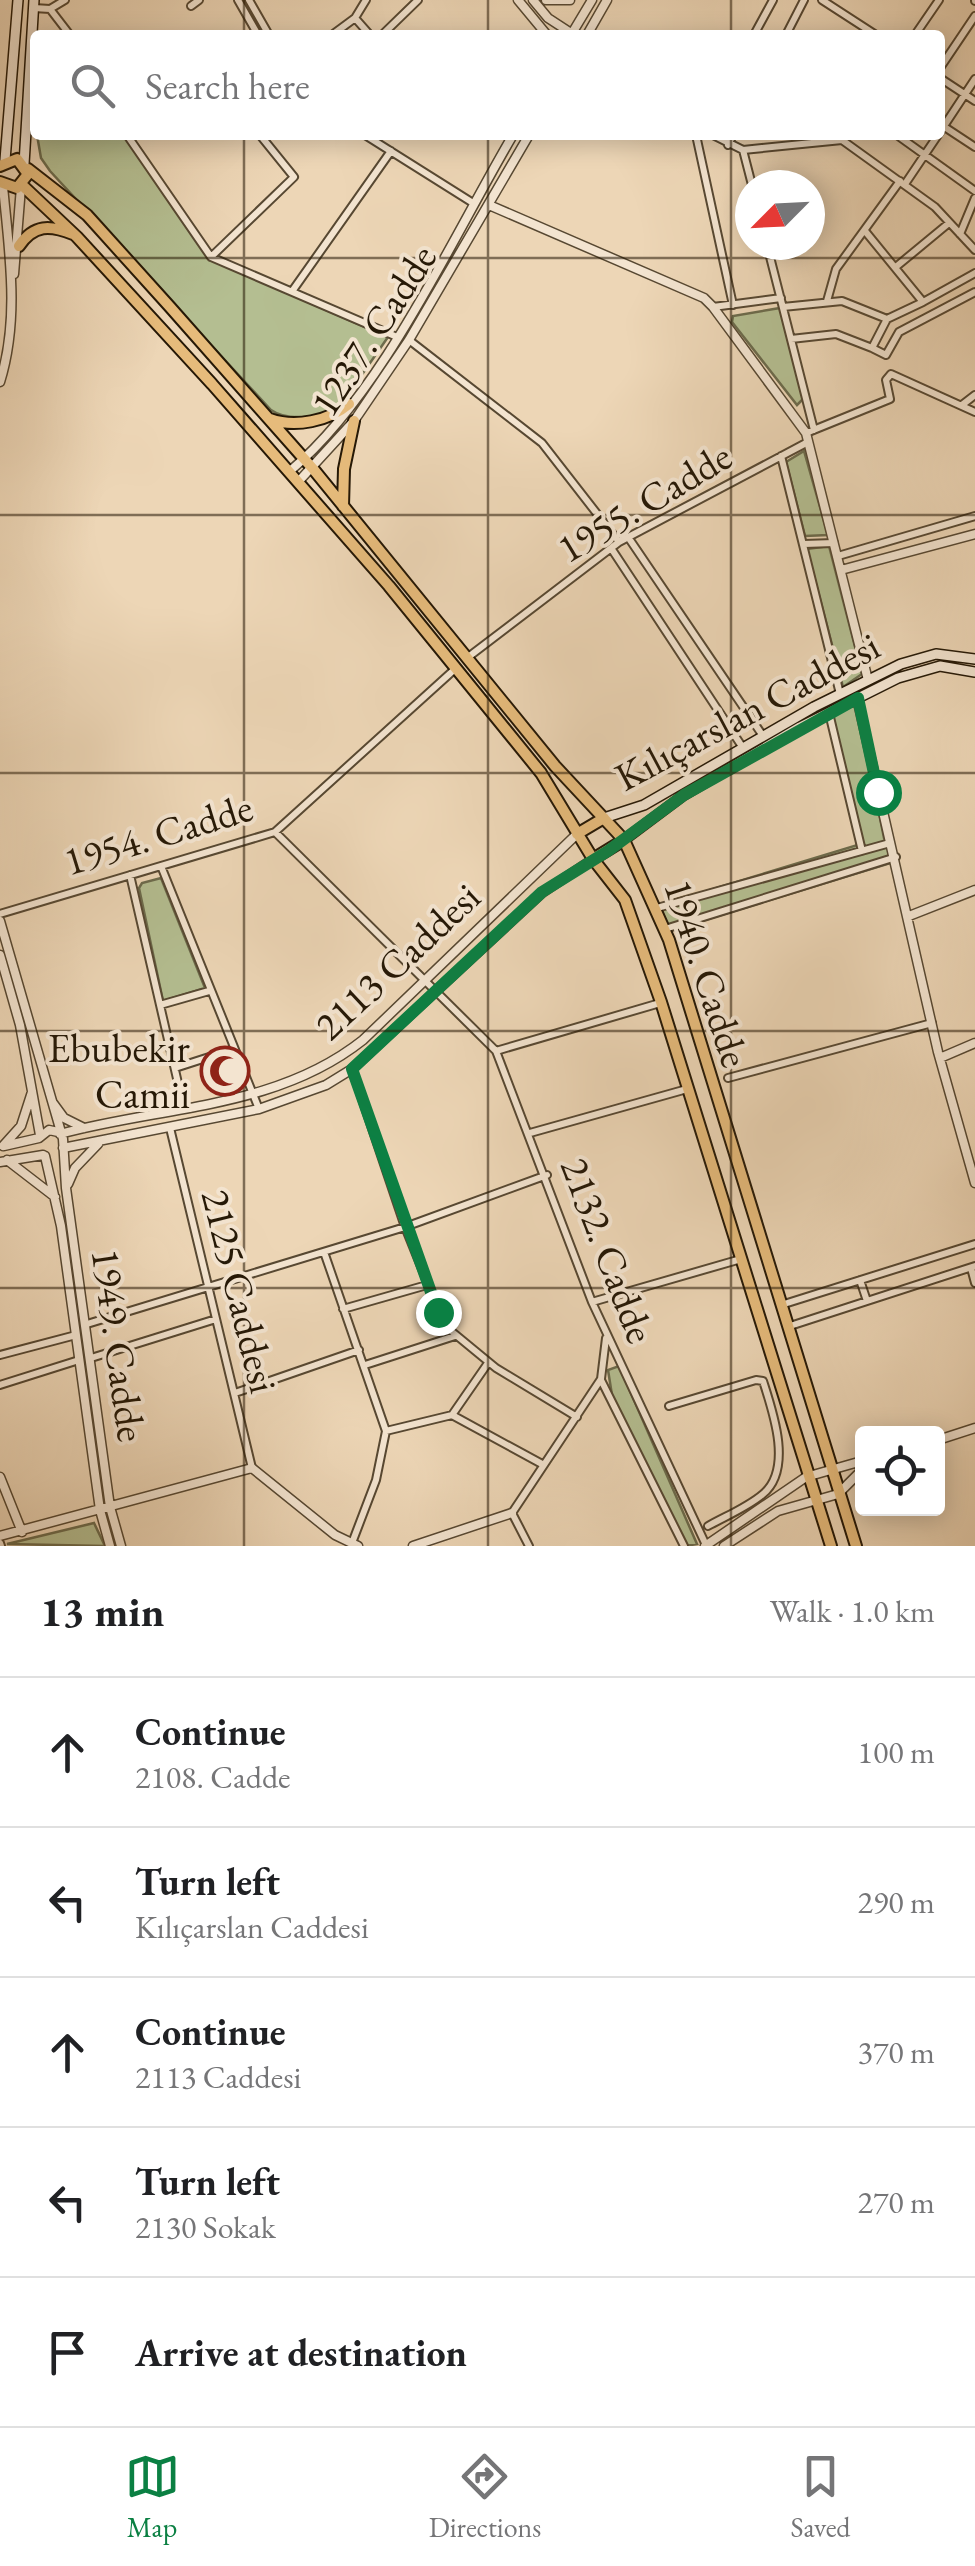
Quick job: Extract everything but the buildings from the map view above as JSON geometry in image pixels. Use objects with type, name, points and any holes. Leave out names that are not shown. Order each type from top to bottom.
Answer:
[{"type":"main road","points":[[16,0],[2,162],[26,166]]},
{"type":"main road","points":[[33,30],[34,4]]},
{"type":"main road","points":[[1,183],[22,186],[30,85]]},
{"type":"main road","name":"1940. Cadde","points":[[26,166],[86,215],[268,418],[555,766],[624,840],[665,929],[856,1546]]},
{"type":"main road","name":"1940. Cadde","points":[[22,186],[76,236],[299,481],[541,773],[593,860],[632,915],[830,1546]]},
{"type":"main road","points":[[18,246],[27,234],[46,226],[76,236]]},
{"type":"main road","points":[[268,418],[292,423],[324,418],[349,404]]},
{"type":"main road","points":[[344,507],[341,493],[354,421]]},
{"type":"main road","name":"Kılıçarslan Caddesi","points":[[604,818],[644,805],[840,694],[922,656],[946,654],[975,660]]},
{"type":"main road","name":"Kılıçarslan Caddesi","points":[[624,840],[684,795],[858,698],[929,668],[975,672]]},
{"type":"main road","points":[[577,834],[604,818]]},
{"type":"main road","points":[[593,860],[624,840]]},
{"type":"street","points":[[50,9],[65,0]]},
{"type":"street","points":[[190,6],[199,0]]},
{"type":"street","points":[[238,0],[255,30]]},
{"type":"street","points":[[248,0],[266,30]]},
{"type":"street","points":[[339,30],[355,18],[366,0]]},
{"type":"street","points":[[387,30],[418,0]]},
{"type":"street","points":[[518,0],[544,30]]},
{"type":"street","points":[[533,0],[565,30]]},
{"type":"street","points":[[546,0],[570,0]]},
{"type":"street","points":[[575,30],[592,0]]},
{"type":"street","points":[[591,30],[607,0]]},
{"type":"street","points":[[757,30],[773,0]]},
{"type":"street","points":[[789,30],[804,0]]},
{"type":"street","points":[[822,0],[868,30]]},
{"type":"street","points":[[919,30],[940,0]]},
{"type":"street","points":[[34,4],[50,9],[66,30]]},
{"type":"street","points":[[945,61],[975,16]]},
{"type":"street","points":[[355,18],[366,30]]},
{"type":"street","points":[[945,122],[975,79]]},
{"type":"street","points":[[945,81],[975,101]]},
{"type":"street","points":[[945,132],[975,147]]},
{"type":"street","points":[[130,140],[211,258],[397,337]]},
{"type":"street","points":[[211,258],[294,177],[264,140]]},
{"type":"street","points":[[374,140],[473,203]]},
{"type":"street","name":"1237. Cadde","points":[[290,471],[304,460],[349,404],[397,337],[511,140]]},
{"type":"street","name":"1237. Cadde","points":[[299,481],[314,470],[354,421],[409,340],[527,140]]},
{"type":"street","points":[[697,140],[733,304]]},
{"type":"street","points":[[720,140],[743,150],[827,140]]},
{"type":"street","points":[[728,145],[730,140]]},
{"type":"street","points":[[847,140],[903,183],[975,250]]},
{"type":"street","points":[[905,140],[975,194],[960,234]]},
{"type":"street","points":[[827,302],[828,284],[836,269],[934,140]]},
{"type":"street","points":[[294,290],[391,150]]},
{"type":"street","points":[[743,150],[748,170]]},
{"type":"street","points":[[0,382],[11,346],[12,288],[1,183]]},
{"type":"street","points":[[12,288],[22,186]]},
{"type":"street","points":[[488,204],[704,298],[810,435]]},
{"type":"street","points":[[896,266],[949,223]]},
{"type":"street","points":[[865,231],[923,302]]},
{"type":"street","points":[[771,260],[868,680]]},
{"type":"street","points":[[872,348],[888,319],[975,273]]},
{"type":"street","points":[[791,338],[836,334],[886,355],[899,332],[975,292]]},
{"type":"street","points":[[714,307],[780,298]]},
{"type":"street","points":[[783,307],[842,301],[888,319]]},
{"type":"street","points":[[409,340],[542,443],[619,542]]},
{"type":"street","name":"1955. Cadde","points":[[467,658],[628,536],[780,456],[810,435],[890,398],[886,380],[894,374],[962,405]]},
{"type":"street","points":[[975,395],[962,405],[975,412]]},
{"type":"street","points":[[780,456],[840,694]]},
{"type":"street","points":[[838,556],[975,516]]},
{"type":"street","points":[[841,570],[975,534]]},
{"type":"street","points":[[628,536],[763,736]]},
{"type":"street","points":[[804,544],[834,542]]},
{"type":"street","points":[[611,548],[743,748]]},
{"type":"street","name":"1954. Cadde","points":[[0,917],[275,832],[456,669]]},
{"type":"street","points":[[858,698],[940,1058],[975,1183]]},
{"type":"street","points":[[828,713],[862,850]]},
{"type":"street","name":"2132. Cadde","points":[[275,832],[496,1051],[547,1175],[592,1302],[705,1546]]},
{"type":"street","name":"2113 Caddesi","points":[[40,1137],[253,1094],[298,1081],[340,1059],[577,834]]},
{"type":"street","points":[[658,908],[890,843]]},
{"type":"street","points":[[665,929],[896,856]]},
{"type":"street","name":"2113 Caddesi","points":[[4,1161],[259,1109],[326,1085],[352,1069],[542,892],[593,860]]},
{"type":"street","points":[[161,866],[259,1109]]},
{"type":"street","points":[[130,875],[184,1110]]},
{"type":"street","points":[[909,916],[975,890]]},
{"type":"street","name":"1949. Cadde","points":[[0,917],[59,1133],[110,1507],[121,1546]]},
{"type":"street","name":"1949. Cadde","points":[[0,955],[55,1197],[100,1510],[110,1546]]},
{"type":"street","points":[[160,1005],[209,991]]},
{"type":"street","points":[[496,1051],[661,1002]]},
{"type":"street","points":[[728,1078],[932,1023]]},
{"type":"street","points":[[940,1058],[974,1046]]},
{"type":"street","points":[[175,1068],[234,1049]]},
{"type":"street","points":[[352,1069],[405,1228],[445,1326],[489,1363],[577,1417]]},
{"type":"street","points":[[1,1146],[28,1113],[33,1088]]},
{"type":"street","points":[[530,1133],[688,1089]]},
{"type":"street","points":[[48,1093],[64,1118],[84,1128]]},
{"type":"street","name":"2125 Caddesi","points":[[170,1128],[252,1468]]},
{"type":"street","points":[[1,1146],[40,1137]]},
{"type":"street","points":[[66,1188],[76,1168],[98,1144]]},
{"type":"street","points":[[4,1161],[55,1197]]},
{"type":"street","points":[[86,1324],[405,1228],[547,1175]]},
{"type":"street","points":[[780,1305],[975,1244]]},
{"type":"street","points":[[0,1542],[22,1532],[252,1468],[355,1545],[376,1480],[386,1431],[324,1252]]},
{"type":"street","points":[[592,1302],[741,1259]]},
{"type":"street","points":[[786,1327],[973,1267],[975,1282]]},
{"type":"street","points":[[860,1280],[867,1301]]},
{"type":"street","points":[[343,1308],[426,1285]]},
{"type":"street","points":[[91,1358],[216,1319]]},
{"type":"street","points":[[0,1355],[76,1334]]},
{"type":"street","points":[[365,1365],[456,1336]]},
{"type":"street","points":[[413,1546],[512,1513],[600,1379],[607,1337]]},
{"type":"street","points":[[236,1393],[359,1350]]},
{"type":"street","points":[[0,1385],[79,1360]]},
{"type":"street","points":[[452,1416],[489,1363]]},
{"type":"street","points":[[600,1379],[684,1546]]},
{"type":"street","points":[[670,1406],[763,1381],[778,1445],[778,1466],[770,1486],[708,1526]]},
{"type":"street","points":[[386,1431],[452,1416],[542,1464]]},
{"type":"street","points":[[945,1438],[975,1428]]},
{"type":"street","points":[[705,1546],[806,1477],[855,1462]]},
{"type":"street","points":[[0,1477],[22,1532]]},
{"type":"street","points":[[724,1546],[778,1511],[838,1494],[855,1477]]},
{"type":"street","points":[[742,1507],[748,1517]]},
{"type":"street","points":[[512,1513],[529,1546]]},
{"type":"green space","points":[[38,140],[127,140],[211,260],[388,337],[341,405],[306,417],[278,414],[41,158]]},
{"type":"green space","points":[[780,308],[803,399],[797,405],[732,322],[733,316]]},
{"type":"green space","points":[[804,451],[828,535],[805,536],[786,462]]},
{"type":"green space","points":[[829,546],[862,674],[843,687],[807,549]]},
{"type":"green space","points":[[851,706],[858,708],[884,838],[897,861],[669,931],[660,905],[861,844],[830,716]]},
{"type":"green space","points":[[161,878],[205,988],[163,1001],[139,888],[142,883]]},
{"type":"green space","points":[[619,1366],[697,1544],[685,1546],[612,1395],[608,1370]]},
{"type":"green space","points":[[94,1523],[105,1546],[7,1544]]},
{"type":"place","name":"Ebubekir Camii","points":[[225,1071]]},
{"type":"route","points":[[438,1312],[405,1228],[352,1069],[542,892],[608,851],[684,795],[858,698],[878,792]]}]
